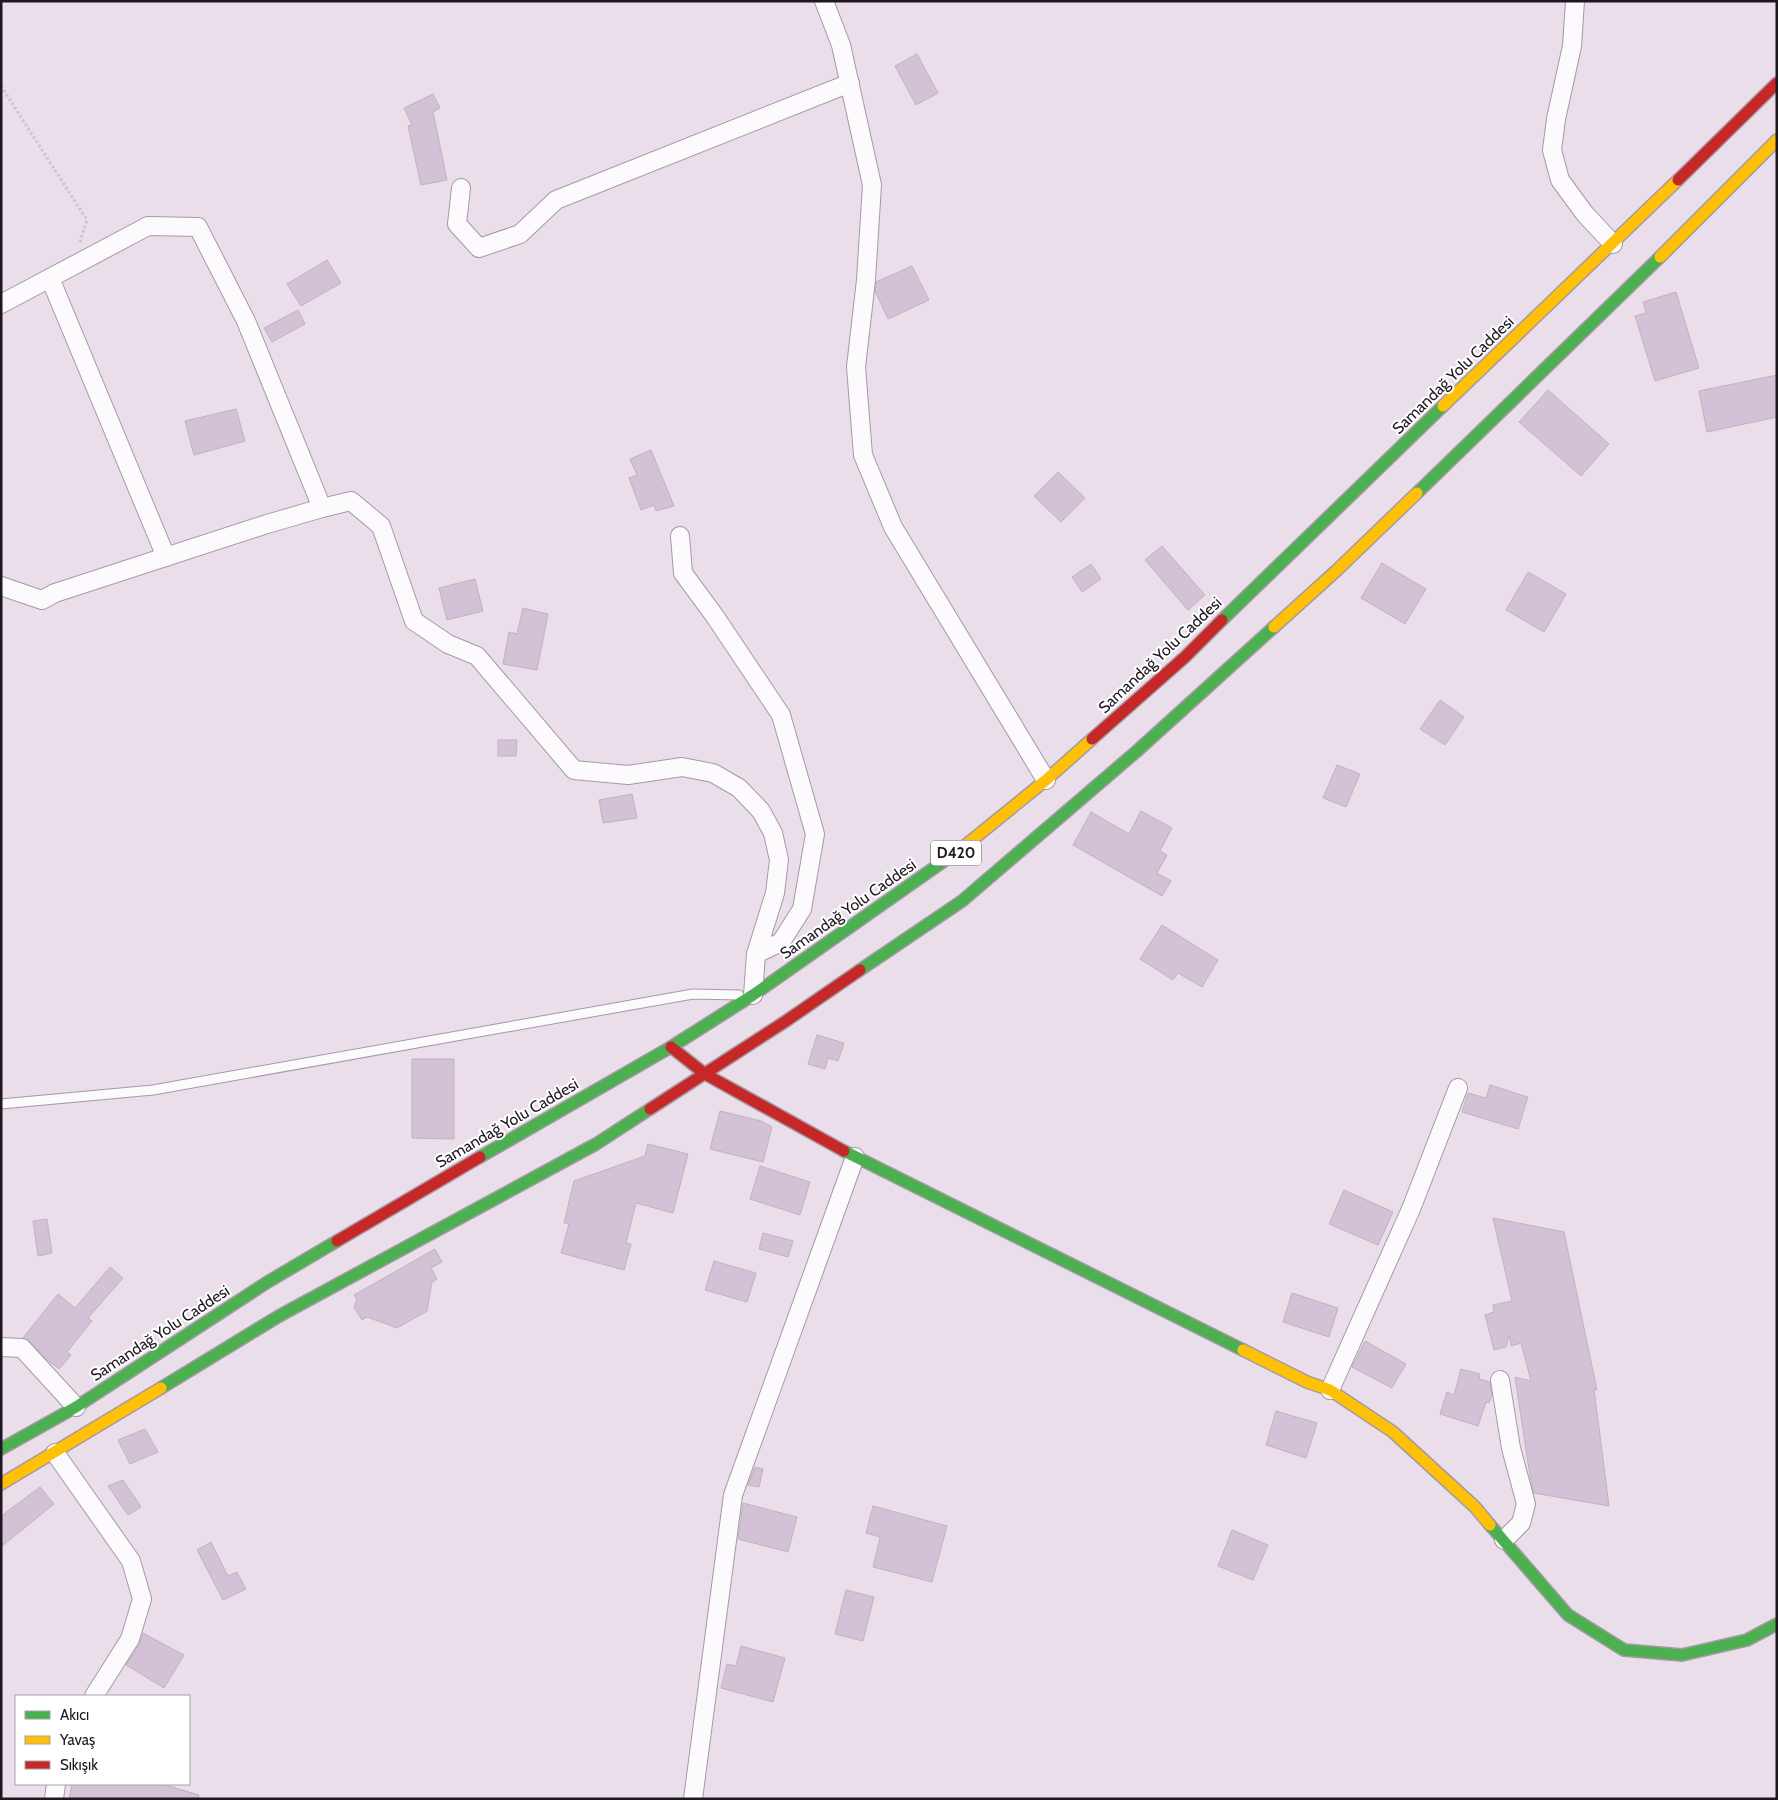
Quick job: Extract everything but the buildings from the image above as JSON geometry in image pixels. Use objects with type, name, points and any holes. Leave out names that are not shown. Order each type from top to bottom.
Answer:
[{"type":"main road","name":"Samandağ Yolu Caddesi","points":[[1,1449],[76,1406],[266,1283],[469,1163],[672,1047],[753,995],[973,841],[1046,780],[1185,657],[1777,83]]},
{"type":"main road","name":"D420","points":[[1,1484],[279,1316],[596,1144],[705,1074],[962,901],[1137,751],[1336,571],[1607,310],[1777,140]]},
{"type":"main road","points":[[672,1047],[705,1074],[855,1157],[1308,1382],[1330,1390],[1393,1432],[1475,1507],[1568,1615],[1624,1650],[1682,1655],[1747,1640],[1777,1624]]},
{"type":"street","points":[[824,1],[841,45],[872,185],[866,280],[856,367],[863,455],[893,527],[1046,780]]},
{"type":"street","points":[[1575,1],[1572,46],[1556,119],[1552,150],[1560,180],[1586,214],[1613,244]]},
{"type":"street","points":[[462,188],[457,224],[479,248],[520,234],[556,200],[850,83]]},
{"type":"street","points":[[1,304],[148,226],[198,227],[246,321],[322,508]]},
{"type":"street","points":[[50,278],[166,557]]},
{"type":"street","points":[[1,586],[42,600],[56,593],[166,557],[322,508],[351,501],[380,526],[414,621],[448,644],[476,656],[574,770],[628,775],[682,767],[713,773],[739,788],[761,811],[773,833],[779,860],[775,893],[756,954],[753,995]]},
{"type":"street","points":[[680,536],[683,573],[714,614],[781,715],[815,834],[802,909],[781,942],[756,954]]},
{"type":"street","points":[[1330,1390],[1412,1209],[1458,1088]]},
{"type":"street","points":[[693,1799],[733,1495],[855,1157]]},
{"type":"street","points":[[1,1347],[22,1348],[76,1406]]},
{"type":"street","points":[[1500,1380],[1512,1448],[1526,1504],[1521,1523],[1504,1540]]},
{"type":"street","points":[[55,1453],[131,1561],[142,1599],[130,1638],[95,1695]]},
{"type":"street","points":[[54,1799],[56,1785]]},
{"type":"lane","points":[[1,1104],[153,1090],[693,994],[753,995]]},
{"type":"path","points":[[1,86],[87,220],[72,266]]},
{"type":"traffic: fast","points":[[1417,493],[1660,257]]},
{"type":"traffic: fast","points":[[1222,620],[1443,406]]},
{"type":"traffic: fast","points":[[860,970],[962,901],[1137,751],[1274,627]]},
{"type":"traffic: fast","points":[[480,1157],[671,1047],[753,995],[961,849]]},
{"type":"traffic: fast","points":[[161,1388],[279,1316],[596,1144],[650,1109]]},
{"type":"traffic: fast","points":[[844,1151],[1243,1350]]},
{"type":"traffic: fast","points":[[1,1449],[76,1407],[266,1283],[337,1241]]},
{"type":"traffic: fast","points":[[1490,1525],[1568,1615],[1624,1650],[1682,1655],[1747,1640],[1777,1624]]},
{"type":"traffic: slow","points":[[1660,257],[1777,140]]},
{"type":"traffic: slow","points":[[1443,406],[1678,180]]},
{"type":"traffic: slow","points":[[1274,627],[1336,571],[1417,493]]},
{"type":"traffic: slow","points":[[961,849],[1046,780],[1092,739]]},
{"type":"traffic: slow","points":[[1243,1350],[1307,1382],[1330,1390],[1393,1432],[1475,1507],[1490,1525]]},
{"type":"traffic: slow","points":[[1,1484],[161,1388]]},
{"type":"traffic: jam","points":[[1678,180],[1777,83]]},
{"type":"traffic: jam","points":[[1092,739],[1185,657],[1222,620]]},
{"type":"traffic: jam","points":[[650,1109],[786,1021],[860,970]]},
{"type":"traffic: jam","points":[[671,1047],[705,1074],[844,1151]]},
{"type":"traffic: jam","points":[[337,1241],[480,1157]]}]
